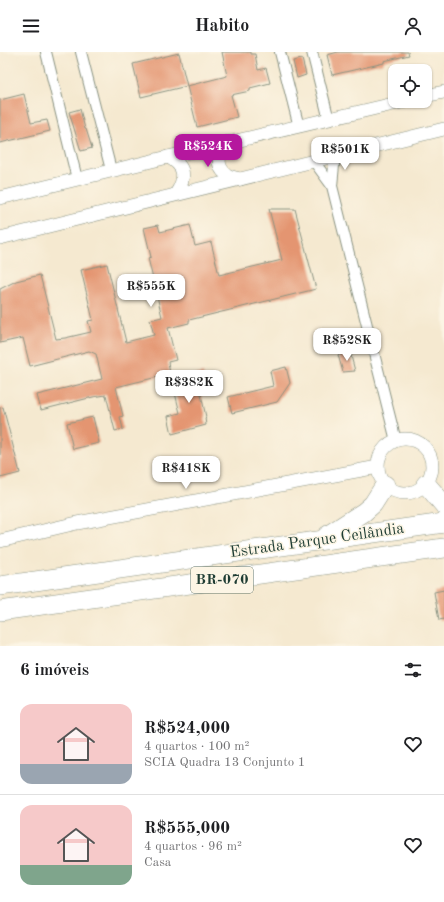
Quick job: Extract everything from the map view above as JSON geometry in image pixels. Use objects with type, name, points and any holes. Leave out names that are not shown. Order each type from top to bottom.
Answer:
[{"type":"highway","points":[[426,484],[444,505]]},
{"type":"highway","points":[[319,540],[364,512],[373,504],[384,485]]},
{"type":"highway","name":"Estrada Parque Ceilândia","points":[[1,585],[444,523]]},
{"type":"highway","name":"Estrada Parque Ceilândia","points":[[0,612],[444,548]]},
{"type":"street","points":[[46,52],[77,179]]},
{"type":"street","points":[[81,52],[111,170]]},
{"type":"street","points":[[280,52],[299,127]]},
{"type":"street","points":[[312,52],[329,120]]},
{"type":"street","points":[[432,95],[444,92]]},
{"type":"street","points":[[0,198],[228,142],[388,105]]},
{"type":"street","points":[[0,238],[444,129]]},
{"type":"street","points":[[228,142],[221,150],[219,158],[222,169],[228,175],[240,179]]},
{"type":"street","points":[[335,155],[332,186],[396,441]]},
{"type":"street","points":[[168,157],[176,161],[182,168],[182,185],[176,194]]},
{"type":"street","points":[[313,160],[332,186]]},
{"type":"street","points":[[407,439],[415,441],[438,456],[426,484],[417,491],[405,494],[394,492],[384,485],[380,477],[378,467],[379,458],[384,449],[396,441],[407,439]]},
{"type":"street","points":[[0,540],[66,525],[378,467]]},
{"type":"building","points":[[222,52],[251,52],[251,54],[255,54],[258,70],[266,68],[270,83],[250,88],[250,91],[231,95],[237,117],[197,127],[187,86],[227,76]]},
{"type":"building","points":[[338,52],[408,52],[409,55],[384,61],[384,63],[332,75],[327,55]]},
{"type":"building","points":[[179,53],[187,86],[141,97],[133,64]]},
{"type":"building","points":[[302,59],[306,75],[297,78],[293,61]]},
{"type":"building","points":[[24,94],[31,123],[47,120],[50,131],[0,143],[0,100]]},
{"type":"building","points":[[80,109],[92,148],[81,151],[69,112]]},
{"type":"building","points":[[269,209],[295,209],[316,289],[189,320],[189,323],[168,328],[176,360],[168,362],[170,374],[116,387],[123,416],[120,417],[123,429],[115,431],[106,395],[41,410],[37,395],[102,379],[96,354],[89,351],[30,366],[23,338],[0,343],[0,289],[16,281],[40,275],[56,339],[91,332],[88,321],[93,320],[81,270],[107,264],[126,342],[154,335],[150,320],[162,317],[148,258],[151,257],[144,228],[158,225],[160,232],[190,225],[195,246],[211,242],[219,275],[282,260]]},
{"type":"building","points":[[350,352],[355,371],[343,372],[338,355]]},
{"type":"building","points":[[286,367],[290,383],[277,402],[232,413],[228,397],[273,386],[270,371]]},
{"type":"building","points":[[203,373],[206,388],[200,390],[206,417],[206,425],[172,434],[168,416],[180,413],[172,381]]},
{"type":"building","points":[[3,407],[20,473],[0,478],[0,408]]},
{"type":"building","points":[[93,417],[99,443],[73,449],[67,423]]},
{"type":"building","points":[[444,590],[444,619],[439,620],[434,592]]}]
